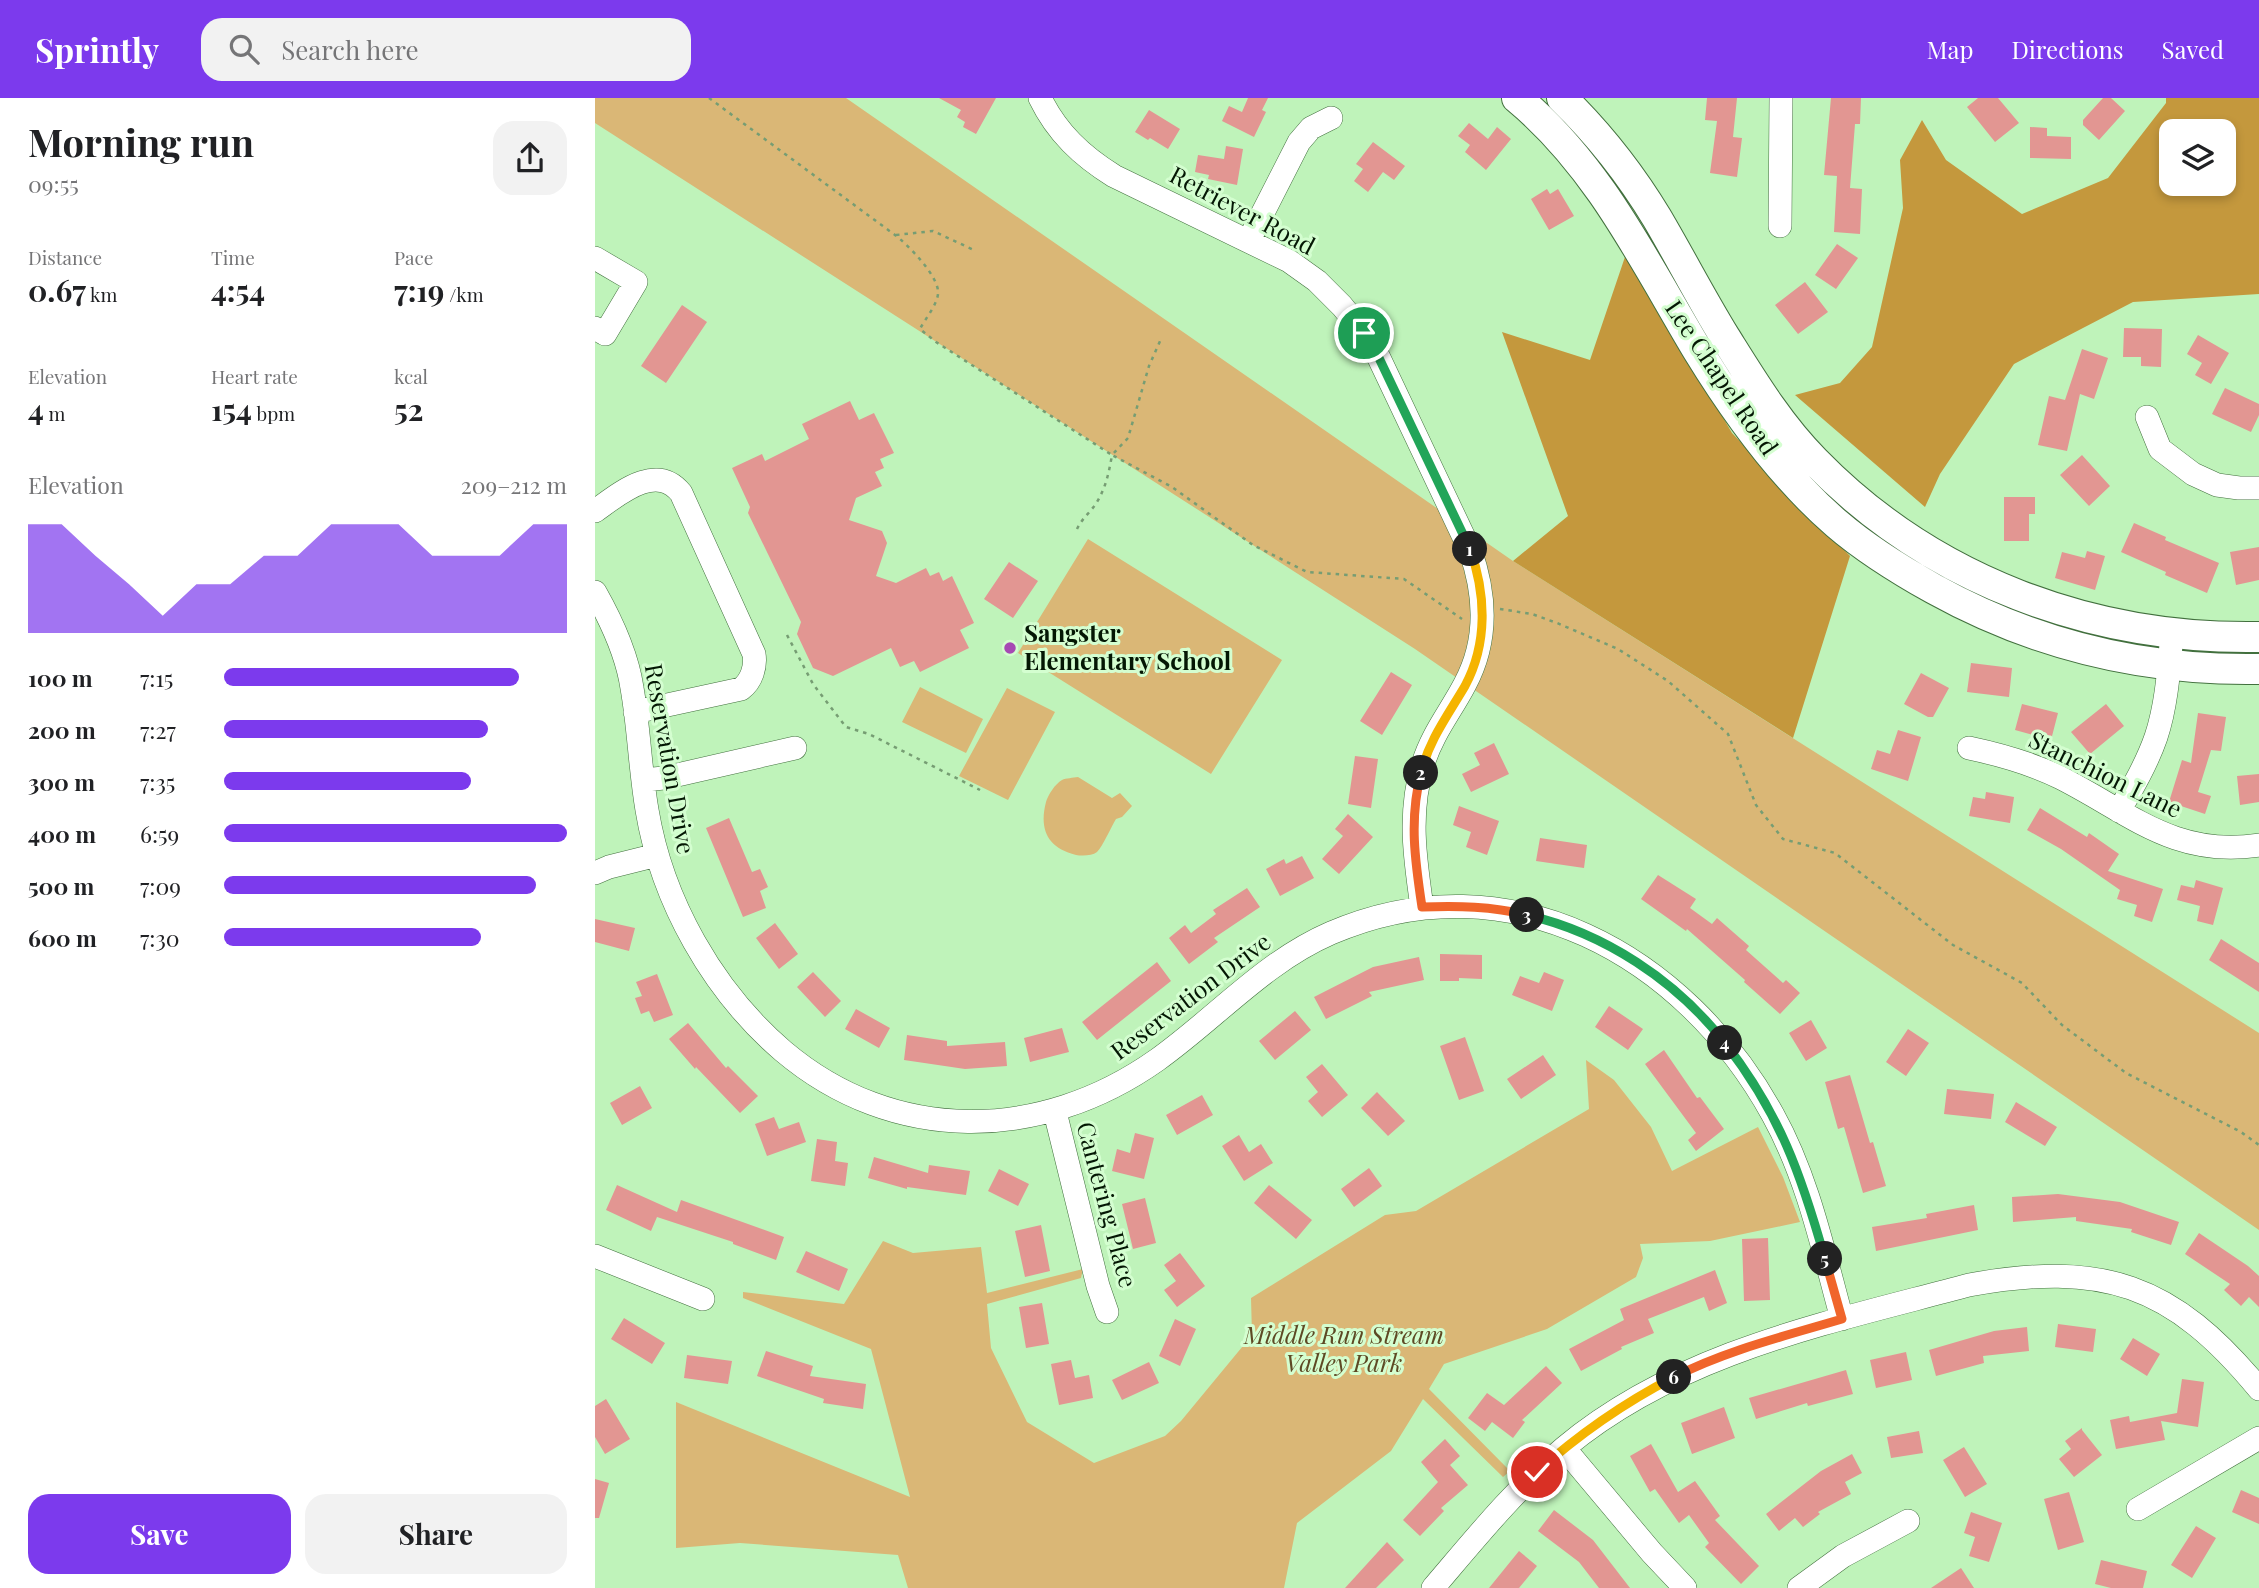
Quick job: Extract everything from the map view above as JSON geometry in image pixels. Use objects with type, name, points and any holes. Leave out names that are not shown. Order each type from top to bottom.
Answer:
[{"type":"main road","name":"Lee Chapel Road","points":[[1517,98],[1566,145],[1598,185],[1734,406],[1780,467],[1838,526],[1876,554],[1959,603],[2044,639],[2095,653],[2170,666],[2223,670],[2259,669]]},
{"type":"main road","name":"Lee Chapel Road","points":[[1562,98],[1597,136],[1656,216],[1724,335],[1787,429],[1815,461],[1871,511],[1934,555],[1999,587],[2089,619],[2172,633],[2259,637]]},
{"type":"main road","points":[[1629,232],[1656,216]]},
{"type":"street","name":"Retriever Road","points":[[1041,98],[1066,139],[1092,162],[1114,176],[1289,261],[1317,281],[1342,306],[1364,333],[1379,358],[1470,550],[1479,574],[1483,607],[1482,634],[1472,670],[1432,740],[1416,792],[1413,832],[1422,907]]},
{"type":"street","points":[[1780,226],[1781,98]]},
{"type":"street","points":[[1249,240],[1299,142],[1311,128],[1331,118]]},
{"type":"street","points":[[595,258],[636,282],[605,334],[595,328]]},
{"type":"street","points":[[2147,417],[2160,449],[2193,474],[2217,485],[2259,488]]},
{"type":"street","points":[[595,511],[639,483],[657,480],[676,487],[754,654],[752,674],[743,688],[635,712]]},
{"type":"street","name":"Reservation Drive","points":[[595,592],[620,644],[633,690],[647,811],[657,855],[680,915],[716,975],[762,1031],[785,1053],[840,1089],[869,1102],[927,1118],[990,1122],[1055,1112],[1101,1094],[1132,1077],[1200,1027],[1263,972],[1330,933],[1380,915],[1422,907],[1490,908],[1545,919],[1599,941],[1640,965],[1674,990],[1699,1014],[1743,1066],[1789,1146],[1809,1202],[1842,1319]]},
{"type":"street","points":[[2119,811],[2146,763],[2157,736],[2170,666],[2172,633]]},
{"type":"street","points":[[643,780],[664,778],[795,748]]},
{"type":"street","name":"Stanchion Lane","points":[[1969,748],[2035,765],[2153,830],[2184,842],[2215,847],[2259,845]]},
{"type":"street","points":[[595,873],[657,855]]},
{"type":"street","name":"Cantering Place","points":[[1055,1112],[1098,1286],[1107,1312]]},
{"type":"street","points":[[595,1256],[703,1299]]},
{"type":"street","points":[[1433,1588],[1491,1520],[1537,1472],[1611,1413],[1645,1392],[1686,1371],[1751,1346],[1969,1286],[2047,1275],[2106,1280],[2142,1292],[2193,1322],[2228,1354],[2259,1389]]},
{"type":"street","points":[[2138,1509],[2259,1438]]},
{"type":"street","points":[[1564,1448],[1685,1588]]},
{"type":"street","points":[[1800,1588],[1843,1556],[1908,1521]]},
{"type":"path","points":[[709,98],[914,251],[938,290],[937,299],[920,329],[936,342],[1112,455],[1172,487],[1253,545],[1307,572],[1404,579],[1465,621]]},
{"type":"path","points":[[895,235],[933,231],[976,251]]},
{"type":"path","points":[[1077,529],[1083,516],[1095,505],[1107,481],[1112,455],[1128,438],[1149,366],[1161,339]]},
{"type":"path","points":[[1483,607],[1532,614],[1557,623],[1618,649],[1668,681],[1728,734],[1756,805],[1783,839],[1835,853],[1953,945],[2022,983],[2063,1025],[2126,1073],[2241,1132],[2259,1145]]},
{"type":"path","points":[[787,635],[813,684],[846,727],[869,734],[980,790]]},
{"type":"green space","points":[[595,98],[846,98],[1513,561],[2259,1033],[2259,1230],[1415,649],[595,123]]},
{"type":"green space","points":[[1088,539],[1282,660],[1211,774],[1018,653]]},
{"type":"green space","points":[[920,687],[983,719],[966,753],[902,722]]},
{"type":"green space","points":[[1007,688],[1055,712],[1008,800],[959,776]]},
{"type":"green space","points":[[1078,777],[1112,798],[1120,793],[1132,806],[1122,817],[1116,819],[1097,852],[1087,855],[1076,855],[1058,848],[1047,836],[1044,821],[1046,802],[1054,787],[1062,780]]},
{"type":"green space","name":"Middle Run Stream Valley Park","points":[[1586,1060],[1614,1080],[1651,1127],[1672,1171],[1758,1127],[1783,1177],[1800,1222],[1710,1241],[1640,1244],[1643,1258],[1636,1277],[1547,1329],[1444,1364],[1429,1389],[1510,1471],[1503,1477],[1423,1399],[1391,1451],[1297,1523],[1284,1588],[908,1588],[898,1555],[740,1543],[676,1548],[676,1402],[910,1497],[871,1349],[743,1298],[743,1292],[844,1304],[883,1241],[913,1253],[981,1247],[987,1293],[1083,1269],[1081,1278],[987,1304],[991,1348],[1027,1422],[1094,1463],[1165,1436],[1181,1421],[1252,1335],[1251,1298],[1385,1215],[1416,1211],[1589,1109]]},
{"type":"shaded area","points":[[2166,98],[2259,98],[2259,294],[2133,302],[2014,364],[1940,474],[1925,507],[1795,395],[1840,383],[1872,347],[1903,208],[1900,160],[1922,120],[1946,160],[2022,214],[2108,178],[2166,103]]},
{"type":"shaded area","points":[[1627,251],[1732,433],[1850,556],[1793,738],[1513,561],[1568,516],[1502,332],[1590,360]]},
{"type":"building","points":[[939,98],[996,98],[976,134],[963,127],[965,122],[957,117],[961,110]]},
{"type":"building","points":[[1248,98],[1268,98],[1262,110],[1266,112],[1254,137],[1222,121],[1229,106],[1242,112]]},
{"type":"building","points":[[1707,98],[1737,98],[1733,137],[1742,138],[1737,177],[1710,173],[1717,121],[1705,120]]},
{"type":"building","points":[[1831,98],[1861,98],[1860,124],[1855,124],[1850,188],[1862,189],[1860,234],[1834,232],[1837,176],[1824,175]]},
{"type":"building","points":[[1978,98],[1998,98],[2019,123],[1995,142],[1967,107]]},
{"type":"building","points":[[2103,98],[2111,98],[2125,111],[2099,140],[2083,125],[2083,120]]},
{"type":"building","points":[[1149,110],[1180,129],[1168,149],[1135,132]]},
{"type":"building","points":[[1469,123],[1488,139],[1497,127],[1511,139],[1486,170],[1465,152],[1470,145],[1458,136]]},
{"type":"building","points":[[2030,127],[2047,128],[2047,136],[2071,137],[2071,159],[2030,158]]},
{"type":"building","points":[[1373,142],[1405,166],[1394,180],[1383,172],[1368,192],[1354,181],[1363,169],[1356,164]]},
{"type":"building","points":[[1226,146],[1243,149],[1237,185],[1208,179],[1209,175],[1195,172],[1198,155],[1224,159]]},
{"type":"building","points":[[1547,189],[1550,194],[1558,189],[1574,216],[1549,230],[1531,199]]},
{"type":"building","points":[[1837,244],[1858,258],[1836,289],[1815,275]]},
{"type":"building","points":[[1805,282],[1828,312],[1798,334],[1775,305]]},
{"type":"building","points":[[682,305],[707,322],[666,383],[641,366]]},
{"type":"building","points":[[2124,328],[2162,329],[2161,367],[2141,366],[2141,357],[2123,357]]},
{"type":"building","points":[[2198,335],[2229,353],[2211,384],[2195,375],[2202,363],[2187,354]]},
{"type":"building","points":[[2082,349],[2108,358],[2094,399],[2080,394],[2067,451],[2038,445],[2049,396],[2065,400]]},
{"type":"building","points":[[2225,388],[2259,404],[2259,415],[2251,432],[2212,414]]},
{"type":"building","points":[[850,401],[859,420],[874,413],[894,453],[880,459],[884,468],[875,472],[882,486],[856,498],[849,520],[882,531],[887,543],[876,576],[896,583],[926,568],[930,576],[939,572],[943,581],[952,576],[974,623],[960,630],[969,648],[920,672],[914,661],[900,667],[891,648],[833,676],[813,668],[797,634],[801,622],[748,513],[750,507],[732,468],[762,454],[765,461],[809,439],[802,424]]},
{"type":"building","points":[[2082,455],[2110,486],[2089,506],[2060,475]]},
{"type":"building","points":[[2004,497],[2035,497],[2035,514],[2029,514],[2029,541],[2004,541]]},
{"type":"building","points":[[2134,523],[2166,537],[2165,540],[2219,563],[2207,593],[2121,552]]},
{"type":"building","points":[[2259,547],[2259,580],[2236,585],[2230,552]]},
{"type":"building","points":[[2087,551],[2105,556],[2095,590],[2055,578],[2062,552],[2085,558]]},
{"type":"building","points":[[1009,562],[1038,581],[1013,618],[984,599]]},
{"type":"building","points":[[1971,663],[2012,668],[2009,697],[1967,692]]},
{"type":"building","points":[[1391,672],[1412,685],[1382,735],[1360,721]]},
{"type":"building","points":[[1921,673],[1949,688],[1933,717],[1904,704]]},
{"type":"building","points":[[2022,704],[2058,713],[2051,740],[2015,730]]},
{"type":"building","points":[[2106,704],[2124,726],[2090,754],[2071,732]]},
{"type":"building","points":[[2198,713],[2226,717],[2221,751],[2211,750],[2198,792],[2211,796],[2205,814],[2169,802],[2182,760],[2191,763]]},
{"type":"building","points":[[1898,730],[1921,737],[1908,781],[1871,769],[1877,750],[1890,754]]},
{"type":"building","points":[[1494,743],[1509,774],[1471,792],[1462,774],[1480,765],[1474,753]]},
{"type":"building","points":[[1355,756],[1378,759],[1371,808],[1348,804]]},
{"type":"building","points":[[2259,774],[2259,802],[2240,805],[2237,776]]},
{"type":"building","points":[[1986,792],[2014,797],[2010,823],[1969,816],[1973,797],[1985,799]]},
{"type":"building","points":[[1459,806],[1499,821],[1487,855],[1466,847],[1471,832],[1453,825]]},
{"type":"building","points":[[2040,808],[2087,837],[2089,833],[2119,854],[2108,871],[2163,889],[2152,922],[2134,916],[2137,905],[2117,899],[2120,890],[2061,849],[2027,830]]},
{"type":"building","points":[[1348,814],[1373,837],[1339,874],[1322,859],[1343,836],[1335,829]]},
{"type":"building","points":[[729,818],[752,872],[760,869],[768,887],[760,891],[766,908],[743,917],[706,828]]},
{"type":"building","points":[[1540,838],[1587,845],[1584,868],[1536,861]]},
{"type":"building","points":[[1302,856],[1314,878],[1280,896],[1266,869],[1284,859],[1286,864]]},
{"type":"building","points":[[1658,875],[1696,899],[1690,908],[1712,924],[1717,918],[1749,946],[1746,950],[1783,983],[1786,980],[1800,993],[1780,1014],[1687,929],[1686,931],[1641,899]]},
{"type":"building","points":[[2196,880],[2223,888],[2213,925],[2197,921],[2200,906],[2177,900],[2181,885],[2194,888]]},
{"type":"building","points":[[1247,888],[1260,907],[1214,938],[1218,942],[1189,964],[1169,938],[1185,925],[1191,933],[1216,914],[1213,910]]},
{"type":"building","points":[[595,919],[635,928],[629,951],[595,942]]},
{"type":"building","points":[[775,923],[798,954],[779,969],[756,938]]},
{"type":"building","points":[[2221,939],[2259,963],[2259,992],[2209,960]]},
{"type":"building","points":[[1440,954],[1482,955],[1482,979],[1440,981]]},
{"type":"building","points":[[1419,957],[1424,980],[1369,992],[1372,996],[1326,1019],[1314,997],[1373,967]]},
{"type":"building","points":[[1157,962],[1171,981],[1097,1040],[1082,1022]]},
{"type":"building","points":[[813,972],[841,1001],[825,1017],[797,987]]},
{"type":"building","points":[[1544,972],[1564,980],[1552,1011],[1512,995],[1520,976],[1539,983]]},
{"type":"building","points":[[657,974],[673,1015],[654,1022],[649,1011],[641,1014],[635,998],[642,996],[636,982]]},
{"type":"building","points":[[1609,1006],[1643,1029],[1628,1050],[1595,1027]]},
{"type":"building","points":[[856,1009],[890,1028],[879,1048],[845,1029]]},
{"type":"building","points":[[1295,1011],[1311,1030],[1275,1060],[1259,1041]]},
{"type":"building","points":[[1811,1020],[1827,1048],[1806,1061],[1789,1033]]},
{"type":"building","points":[[688,1023],[726,1068],[728,1066],[758,1096],[740,1113],[669,1039]]},
{"type":"building","points":[[1062,1028],[1069,1052],[1030,1062],[1024,1038]]},
{"type":"building","points":[[1908,1029],[1929,1043],[1906,1076],[1886,1062]]},
{"type":"building","points":[[907,1035],[947,1041],[947,1046],[1005,1042],[1007,1066],[965,1069],[904,1060]]},
{"type":"building","points":[[1465,1037],[1484,1091],[1459,1100],[1440,1046]]},
{"type":"building","points":[[1664,1050],[1697,1098],[1700,1097],[1724,1129],[1696,1151],[1688,1140],[1696,1133],[1645,1064]]},
{"type":"building","points":[[1543,1055],[1556,1075],[1521,1099],[1507,1079]]},
{"type":"building","points":[[1322,1064],[1348,1095],[1322,1117],[1308,1101],[1318,1092],[1306,1077]]},
{"type":"building","points":[[1850,1075],[1886,1186],[1863,1193],[1844,1127],[1838,1129],[1825,1082]]},
{"type":"building","points":[[640,1086],[652,1108],[622,1125],[610,1103]]},
{"type":"building","points":[[1947,1089],[1994,1094],[1991,1119],[1944,1114]]},
{"type":"building","points":[[1377,1092],[1405,1121],[1388,1136],[1361,1108]]},
{"type":"building","points":[[1202,1095],[1213,1115],[1177,1135],[1166,1115]]},
{"type":"building","points":[[2016,1102],[2057,1127],[2045,1146],[2005,1122]]},
{"type":"building","points":[[774,1117],[779,1129],[799,1122],[806,1142],[767,1156],[755,1124]]},
{"type":"building","points":[[1135,1133],[1154,1138],[1144,1179],[1112,1171],[1117,1149],[1130,1153]]},
{"type":"building","points":[[1239,1135],[1249,1152],[1261,1144],[1273,1163],[1244,1181],[1222,1146]]},
{"type":"building","points":[[817,1139],[837,1142],[835,1161],[848,1163],[845,1186],[811,1181]]},
{"type":"building","points":[[874,1157],[928,1173],[929,1165],[970,1171],[966,1195],[907,1189],[868,1178]]},
{"type":"building","points":[[1369,1168],[1382,1186],[1354,1207],[1341,1189]]},
{"type":"building","points":[[999,1169],[1029,1184],[1018,1206],[988,1191]]},
{"type":"building","points":[[617,1185],[677,1212],[681,1200],[784,1237],[776,1260],[733,1242],[657,1217],[651,1231],[606,1210]]},
{"type":"building","points":[[1269,1185],[1312,1220],[1296,1239],[1254,1203]]},
{"type":"building","points":[[2058,1194],[2120,1202],[2179,1222],[2171,1245],[2131,1232],[2132,1229],[2076,1221],[2076,1217],[2013,1222],[2012,1197]]},
{"type":"building","points":[[1145,1198],[1156,1243],[1133,1249],[1122,1204]]},
{"type":"building","points":[[1974,1205],[1978,1230],[1876,1251],[1872,1227],[1927,1218],[1926,1214]]},
{"type":"building","points":[[1041,1225],[1050,1271],[1025,1277],[1015,1231]]},
{"type":"building","points":[[2199,1233],[2259,1276],[2259,1307],[2249,1297],[2241,1306],[2224,1290],[2230,1284],[2185,1254]]},
{"type":"building","points":[[1768,1238],[1770,1300],[1744,1301],[1742,1239]]},
{"type":"building","points":[[806,1251],[848,1269],[839,1291],[796,1272]]},
{"type":"building","points":[[1180,1253],[1205,1286],[1177,1307],[1164,1290],[1176,1281],[1164,1265]]},
{"type":"building","points":[[1715,1270],[1727,1303],[1709,1311],[1704,1297],[1648,1319],[1654,1333],[1621,1347],[1622,1349],[1581,1371],[1569,1349],[1624,1320],[1620,1309]]},
{"type":"building","points":[[1042,1303],[1049,1344],[1026,1348],[1019,1307]]},
{"type":"building","points":[[624,1318],[665,1343],[652,1364],[611,1339]]},
{"type":"building","points":[[1175,1319],[1196,1329],[1180,1366],[1159,1356]]},
{"type":"building","points":[[2058,1324],[2096,1329],[2093,1352],[2055,1347]]},
{"type":"building","points":[[2027,1327],[2029,1351],[1983,1356],[1984,1363],[1936,1376],[1929,1350],[1994,1331]]},
{"type":"building","points":[[2133,1338],[2160,1354],[2147,1376],[2120,1359]]},
{"type":"building","points":[[766,1351],[813,1366],[810,1376],[866,1384],[863,1409],[823,1403],[824,1399],[757,1376]]},
{"type":"building","points":[[1906,1352],[1912,1380],[1876,1388],[1870,1360]]},
{"type":"building","points":[[687,1355],[732,1361],[728,1384],[684,1378]]},
{"type":"building","points":[[1071,1360],[1075,1378],[1089,1375],[1093,1398],[1059,1405],[1051,1364]]},
{"type":"building","points":[[1149,1362],[1159,1383],[1122,1400],[1112,1380]]},
{"type":"building","points":[[1546,1366],[1562,1383],[1522,1420],[1525,1422],[1513,1438],[1492,1422],[1485,1431],[1468,1418],[1487,1393],[1504,1405]]},
{"type":"building","points":[[1846,1370],[1853,1394],[1808,1406],[1807,1403],[1756,1419],[1749,1398]]},
{"type":"building","points":[[2182,1379],[2204,1382],[2198,1427],[2161,1421],[2165,1440],[2116,1449],[2110,1420],[2129,1416],[2130,1422],[2177,1413]]},
{"type":"building","points":[[606,1399],[630,1439],[605,1454],[595,1437],[595,1406]]},
{"type":"building","points":[[1724,1407],[1735,1438],[1692,1454],[1681,1423]]},
{"type":"building","points":[[2082,1428],[2102,1455],[2074,1477],[2059,1459],[2071,1449],[2065,1441]]},
{"type":"building","points":[[1919,1431],[1923,1453],[1891,1458],[1887,1437]]},
{"type":"building","points":[[1445,1439],[1460,1456],[1450,1465],[1468,1485],[1441,1508],[1444,1511],[1420,1536],[1403,1520],[1438,1482],[1421,1462]]},
{"type":"building","points":[[1651,1444],[1678,1492],[1695,1481],[1720,1516],[1715,1520],[1759,1566],[1741,1584],[1705,1547],[1709,1543],[1689,1515],[1679,1523],[1655,1489],[1650,1492],[1630,1456]]},
{"type":"building","points":[[1964,1447],[1987,1484],[1965,1497],[1943,1460]]},
{"type":"building","points":[[1852,1454],[1862,1473],[1845,1482],[1851,1494],[1818,1512],[1820,1514],[1803,1527],[1795,1518],[1779,1531],[1766,1514],[1821,1471]]},
{"type":"building","points":[[595,1479],[609,1483],[599,1518],[595,1518]]},
{"type":"building","points":[[2241,1490],[2259,1498],[2259,1524],[2232,1512]]},
{"type":"building","points":[[2069,1492],[2084,1542],[2058,1550],[2044,1499]]},
{"type":"building","points":[[1554,1510],[1593,1540],[1630,1588],[1599,1588],[1579,1562],[1538,1531]]},
{"type":"building","points":[[1971,1512],[2002,1523],[1989,1562],[1969,1556],[1975,1537],[1964,1533]]},
{"type":"building","points":[[2196,1526],[2216,1538],[2192,1578],[2171,1565]]},
{"type":"building","points":[[1387,1542],[1404,1560],[1376,1588],[1345,1588]]},
{"type":"building","points":[[1519,1551],[1537,1566],[1519,1588],[1489,1588]]},
{"type":"building","points":[[2101,1560],[2147,1571],[2143,1588],[2111,1588],[2095,1584]]},
{"type":"building","points":[[1961,1568],[1974,1588],[1931,1588]]},
{"type":"place","name":"Sangster Elementary School","points":[[1010,648]]},
{"type":"route","points":[[1364,333],[1379,358],[1470,550],[1479,574],[1482,594],[1482,634],[1472,670],[1432,740],[1416,792],[1413,832],[1422,907],[1490,908],[1545,919],[1571,928],[1623,954],[1649,971],[1699,1014],[1743,1066],[1789,1146],[1809,1202],[1842,1319],[1751,1346],[1686,1371],[1645,1392],[1594,1424],[1537,1472]]}]
